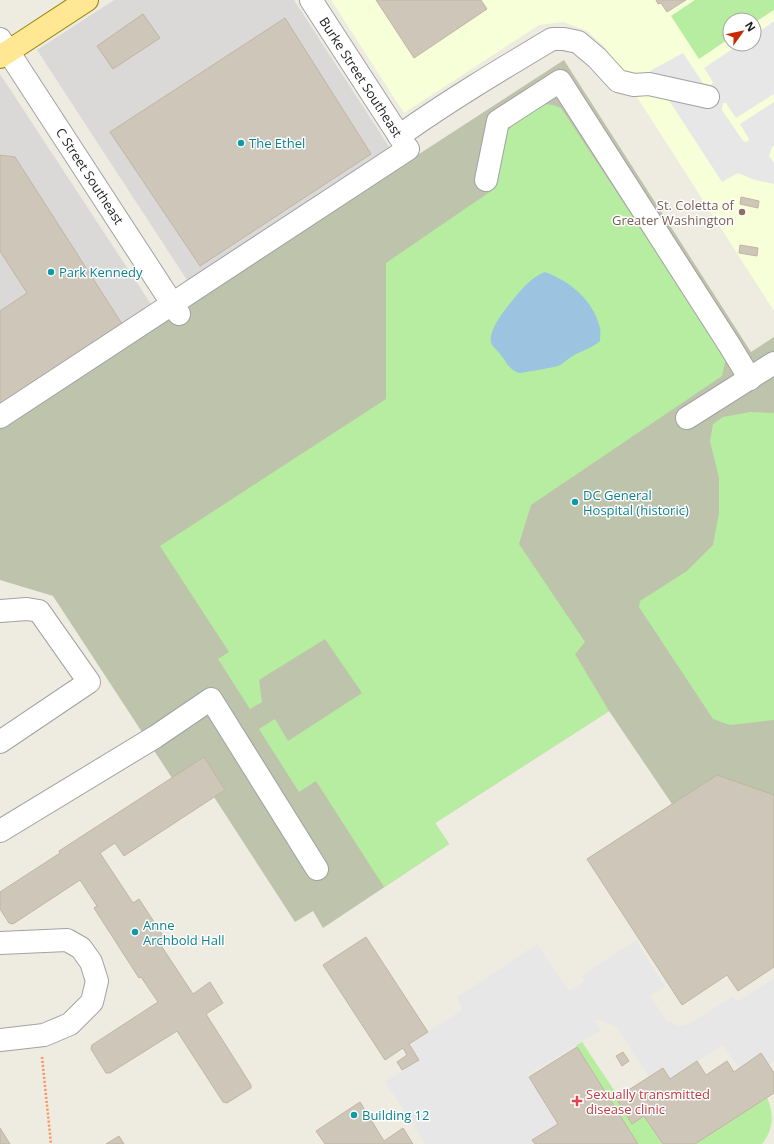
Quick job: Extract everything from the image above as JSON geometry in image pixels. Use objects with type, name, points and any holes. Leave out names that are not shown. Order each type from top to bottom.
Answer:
[{"type":"main road","points":[[3,49],[87,0]]},
{"type":"street","name":"Burke Street Southeast","points":[[311,0],[406,146]]},
{"type":"street","points":[[0,417],[176,309],[406,146],[460,95],[552,39],[564,39],[578,42],[597,58],[618,82],[634,85],[648,84],[708,97]]},
{"type":"street","name":"C Street Southeast","points":[[3,49],[176,309]]},
{"type":"street","points":[[486,180],[498,121],[560,81],[750,379]]},
{"type":"street","points":[[687,418],[774,363]]},
{"type":"street","points":[[0,609],[27,609],[39,611],[89,682],[0,742]]},
{"type":"street","points":[[0,831],[155,737],[211,699],[317,869]]},
{"type":"street","points":[[0,943],[67,940],[80,948],[91,962],[97,982],[92,1002],[70,1024],[44,1035],[0,1040]]},
{"type":"path","points":[[42,1054],[51,1144]]},
{"type":"shaded area","points":[[114,0],[294,0],[401,165],[198,297],[37,50]]},
{"type":"shaded area","name":"St. Coletta of Greater Washington","points":[[331,0],[774,0],[774,311],[605,47],[587,31],[563,22],[539,25],[404,113]]},
{"type":"shaded area","points":[[774,21],[774,94],[736,118],[726,103],[723,103],[722,110],[743,141],[747,142],[749,139],[740,124],[774,102],[774,146],[772,147],[769,156],[774,163],[774,184],[755,180],[738,173],[722,182],[650,71],[683,53],[703,83],[711,85],[713,82],[704,68],[728,52],[762,52],[762,29]]},
{"type":"shaded area","points":[[564,60],[751,352],[774,337],[774,795],[672,804],[609,711],[435,823],[449,844],[323,928],[313,911],[295,922],[214,797],[225,790],[204,758],[172,778],[53,596],[0,580],[0,426]]},
{"type":"shaded area","points":[[0,74],[162,321],[0,426]]},
{"type":"shaded area","points":[[636,940],[665,986],[650,996],[667,1021],[680,1026],[689,1024],[732,997],[736,1000],[740,1000],[774,978],[774,1061],[768,1065],[761,1053],[739,1068],[723,1045],[670,1079],[663,1068],[649,1077],[616,1026],[594,1019],[601,1030],[528,1075],[558,1124],[532,1140],[535,1144],[425,1144],[414,1126],[416,1124],[414,1121],[412,1122],[385,1082],[419,1060],[409,1044],[462,1010],[457,997],[537,944],[569,991],[585,981],[582,975]]},
{"type":"green space","points":[[695,0],[774,0],[774,10],[762,18],[762,12],[722,12],[722,43],[699,59],[671,16]]},
{"type":"green space","points":[[544,104],[561,108],[726,358],[722,376],[531,505],[519,544],[585,642],[575,654],[609,711],[435,823],[449,844],[384,887],[316,781],[299,792],[259,729],[275,719],[288,741],[362,693],[325,639],[259,680],[262,702],[250,709],[218,659],[229,652],[160,546],[386,399],[386,263],[494,189],[508,130],[515,123]]},
{"type":"green space","points":[[750,412],[774,413],[774,720],[730,725],[713,719],[639,607],[640,601],[687,571],[713,545],[719,513],[719,478],[710,441],[713,424],[723,417]]},
{"type":"green space","points":[[582,1042],[618,1096],[616,1098],[632,1123],[644,1116],[663,1144],[638,1144],[577,1047],[576,1045]]},
{"type":"green space","points":[[767,1097],[771,1109],[772,1121],[769,1133],[762,1144],[695,1144]]},
{"type":"water","points":[[545,272],[572,287],[587,301],[597,318],[600,330],[600,341],[574,355],[558,366],[519,373],[510,368],[492,345],[491,334],[500,316],[518,293],[535,277]]},
{"type":"building","points":[[376,0],[481,0],[487,9],[414,58]]},
{"type":"building","points":[[656,0],[686,0],[667,12],[661,3],[658,4]]},
{"type":"building","points":[[143,14],[160,38],[113,69],[97,46]]},
{"type":"building","name":"The Ethel","points":[[285,18],[371,154],[200,266],[110,132]]},
{"type":"building","name":"Park Kennedy","points":[[0,155],[15,157],[124,327],[0,406],[0,311],[27,293],[0,251]]},
{"type":"building","points":[[741,197],[759,201],[758,208],[740,204]]},
{"type":"building","points":[[740,245],[758,248],[757,256],[739,253]]},
{"type":"building","name":"Anne Archbold Hall","points":[[204,757],[225,790],[124,856],[115,843],[100,853],[133,903],[139,899],[166,940],[160,944],[193,994],[210,982],[223,1003],[206,1014],[251,1085],[251,1088],[227,1103],[223,1102],[177,1031],[110,1073],[106,1073],[91,1049],[92,1045],[158,1002],[141,977],[139,978],[94,908],[97,906],[80,880],[13,924],[9,923],[0,909],[0,892],[60,853],[59,851]]},
{"type":"building","points":[[717,775],[774,795],[774,967],[738,991],[727,975],[682,1005],[587,859]]},
{"type":"building","points":[[366,937],[428,1032],[409,1044],[419,1060],[402,1070],[397,1062],[407,1055],[403,1048],[385,1060],[323,965]]},
{"type":"building","name":"Sexually transmitted disease clinic","points":[[577,1047],[638,1144],[535,1144],[532,1140],[558,1124],[529,1077]]},
{"type":"building","points":[[623,1052],[629,1061],[622,1066],[616,1056]]},
{"type":"building","points":[[761,1053],[774,1073],[774,1093],[695,1144],[663,1144],[644,1116],[632,1124],[616,1098],[663,1068],[670,1079],[697,1061],[706,1075],[727,1061],[734,1072]]},
{"type":"building","name":"Building 12","points":[[360,1102],[384,1141],[403,1128],[413,1144],[325,1144],[316,1131]]},
{"type":"building","points":[[0,1128],[10,1144],[0,1144]]},
{"type":"building","points":[[119,1136],[124,1144],[106,1144]]},
{"type":"place","name":"The Ethel","points":[[241,143]]},
{"type":"place","name":"St. Coletta of Greater Washington","points":[[742,212]]},
{"type":"place","name":"Park Kennedy","points":[[51,272]]},
{"type":"place","name":"DC General Hospital (historic)","points":[[575,502]]},
{"type":"place","name":"Anne Archbold Hall","points":[[135,932]]},
{"type":"place","name":"Sexually transmitted disease clinic","points":[[577,1101]]},
{"type":"place","name":"Building 12","points":[[354,1115]]}]
